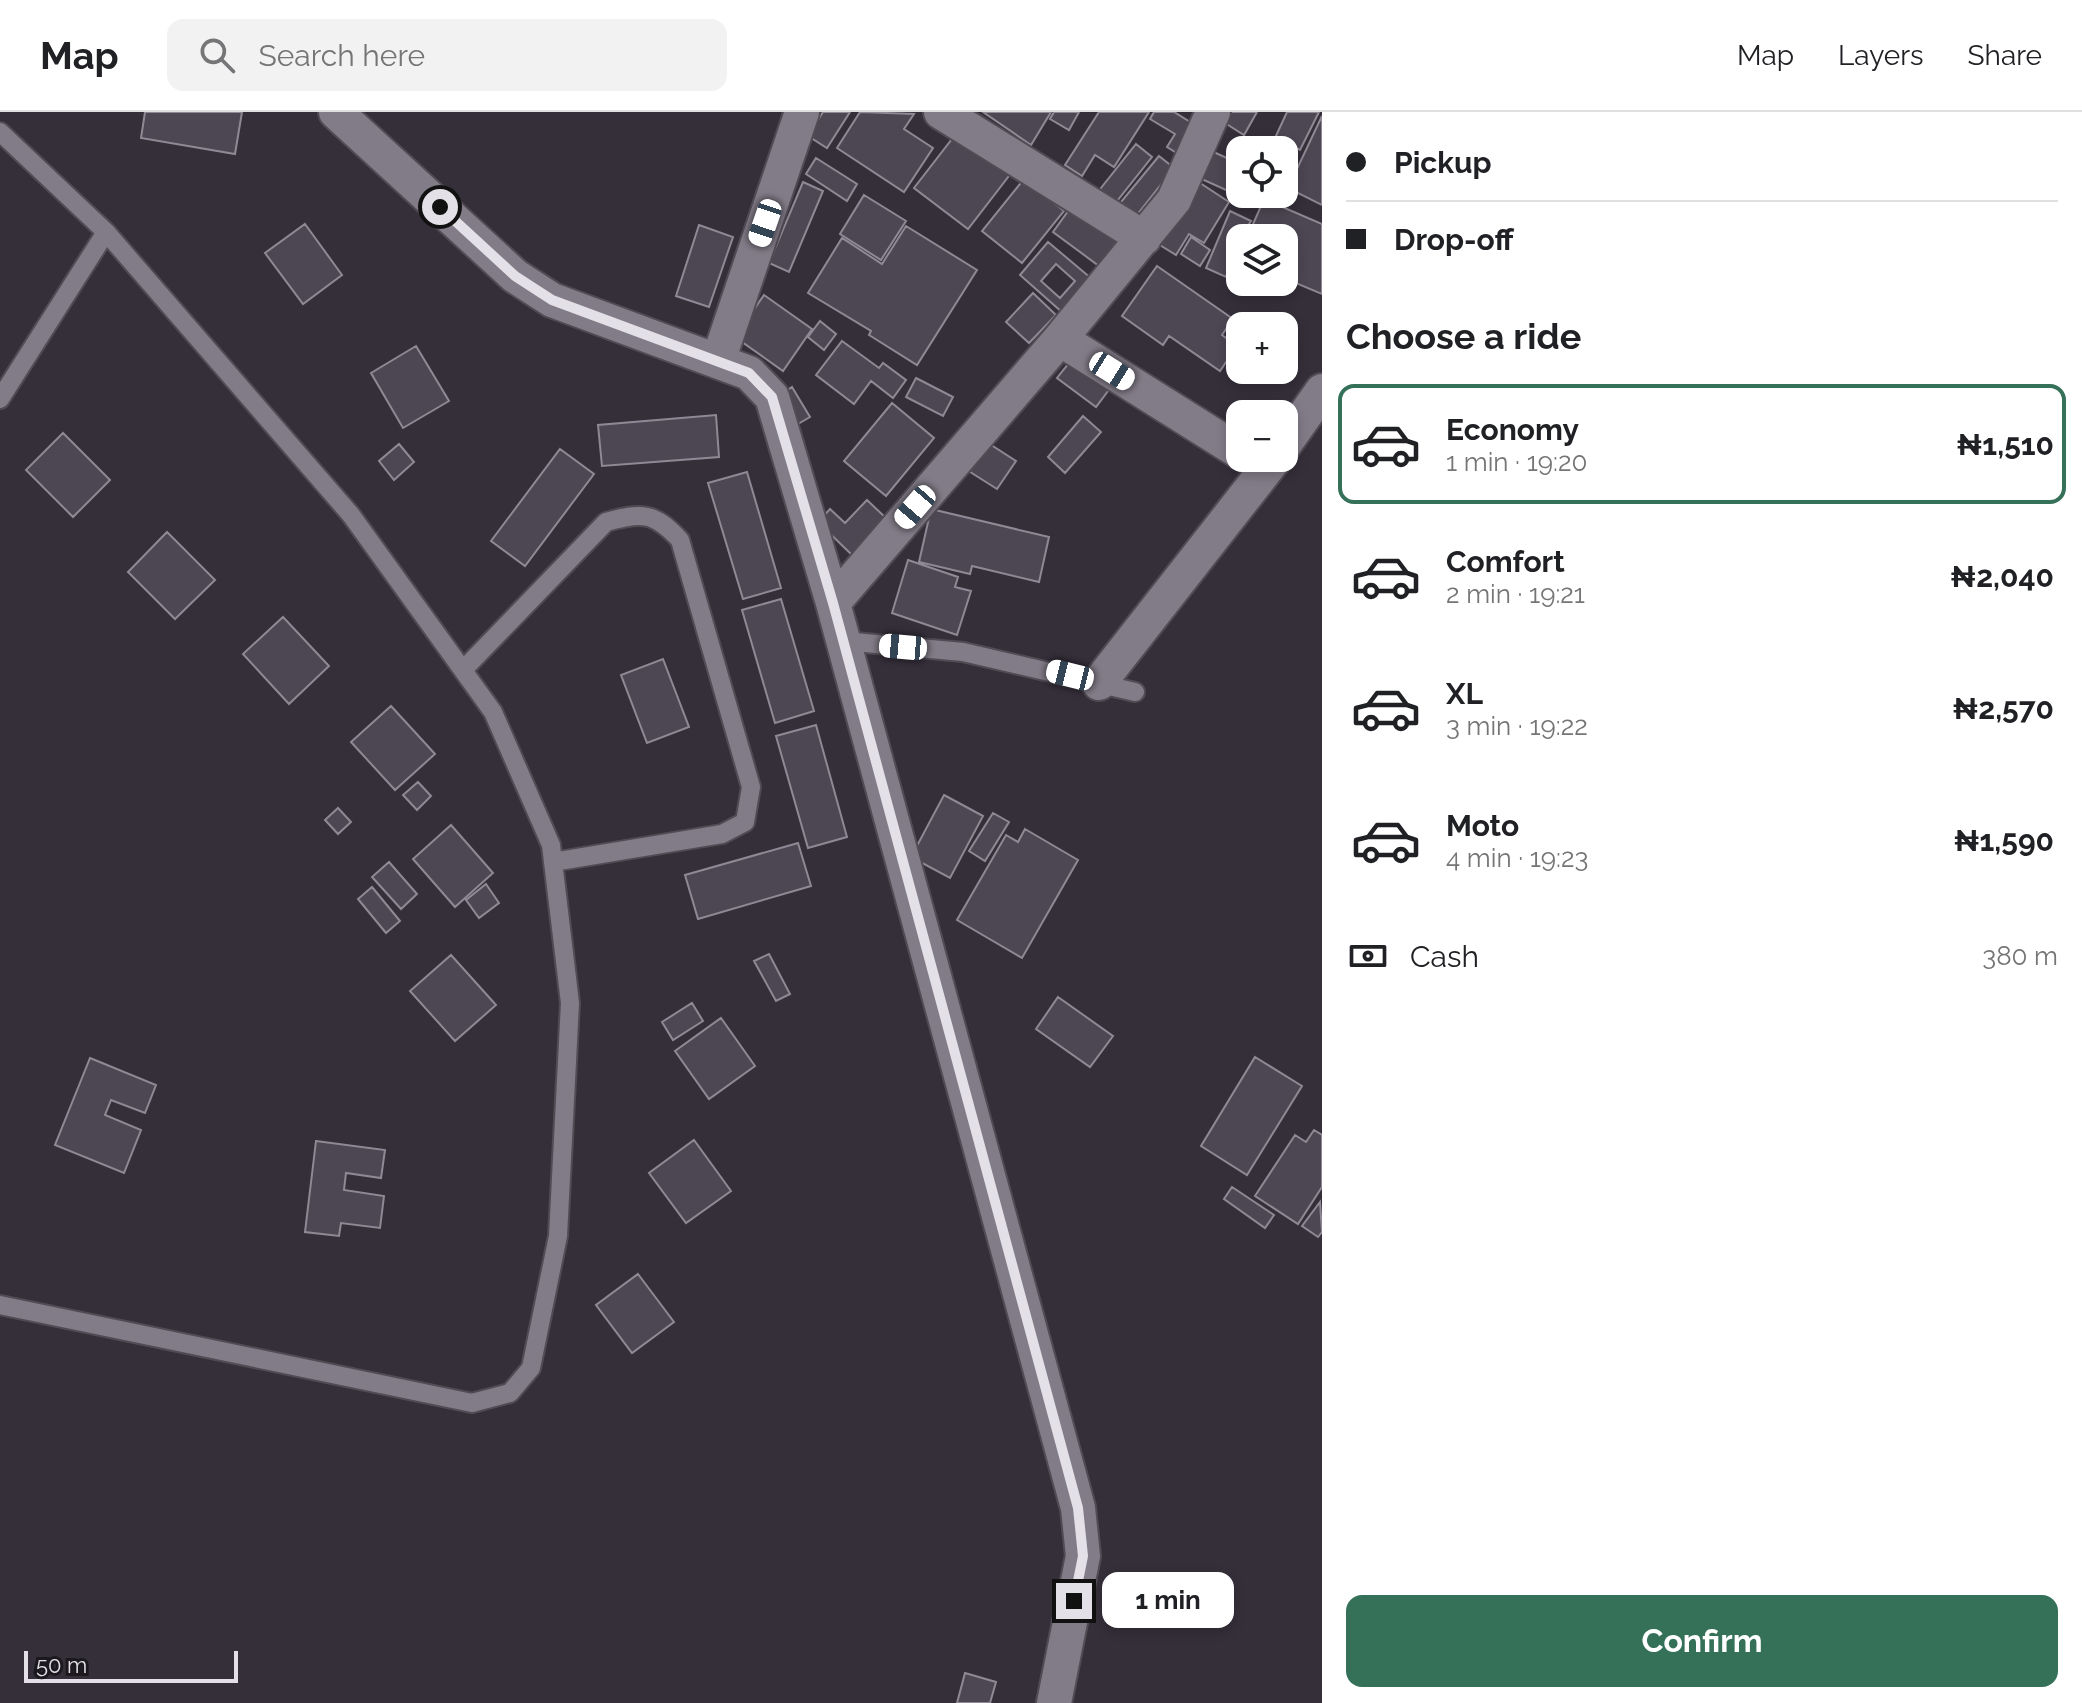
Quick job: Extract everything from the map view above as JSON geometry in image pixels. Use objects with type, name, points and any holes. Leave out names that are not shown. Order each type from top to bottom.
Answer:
[{"type":"street","points":[[336,112],[515,276],[552,300],[749,373],[772,397],[833,603],[1078,1508],[1083,1556],[1054,1703]]},
{"type":"street","points":[[718,361],[802,112]]},
{"type":"street","points":[[941,112],[1144,238]]},
{"type":"street","points":[[833,603],[1060,339],[1174,200],[1205,115]]},
{"type":"street","points":[[1060,339],[1226,435]]},
{"type":"street","points":[[1298,417],[1322,391]]},
{"type":"street","points":[[1099,683],[1251,472]]},
{"type":"lane","points":[[0,132],[106,232],[351,515],[493,712],[551,845],[570,1003],[558,1236],[531,1368],[510,1393],[472,1403],[0,1305]]},
{"type":"lane","points":[[0,399],[106,232]]},
{"type":"lane","points":[[463,670],[606,522],[633,514],[660,519],[680,540],[751,787],[745,822],[722,834],[553,862]]},
{"type":"lane","points":[[843,641],[963,652],[1135,692]]},
{"type":"building","points":[[145,112],[242,112],[235,154],[141,138]]},
{"type":"building","points":[[823,112],[850,112],[827,148],[808,136]]},
{"type":"building","points":[[860,112],[914,114],[904,129],[933,148],[904,192],[837,148]]},
{"type":"building","points":[[983,112],[1051,112],[1031,145]]},
{"type":"building","points":[[1054,112],[1079,112],[1069,130],[1050,119]]},
{"type":"building","points":[[1099,112],[1149,112],[1114,167],[1095,155],[1082,176],[1065,165]]},
{"type":"building","points":[[1154,112],[1174,112],[1200,128],[1183,157],[1167,147],[1175,134],[1150,119]]},
{"type":"building","points":[[1231,112],[1257,112],[1244,135],[1225,123]]},
{"type":"building","points":[[1287,112],[1319,112],[1300,150],[1298,136],[1276,136]]},
{"type":"building","points":[[1322,116],[1322,205],[1298,193],[1298,167]]},
{"type":"building","points":[[959,130],[1012,172],[968,229],[914,188]]},
{"type":"building","points":[[1136,144],[1152,157],[1113,206],[1097,193]]},
{"type":"building","points":[[1207,149],[1226,158],[1226,190],[1195,176]]},
{"type":"building","points":[[1159,156],[1174,168],[1132,221],[1116,208]]},
{"type":"building","points":[[816,158],[857,184],[847,201],[806,174]]},
{"type":"building","points":[[1024,179],[1064,211],[1022,263],[982,231]]},
{"type":"building","points":[[1194,179],[1226,200],[1226,207],[1204,243],[1189,234],[1176,255],[1155,242]]},
{"type":"building","points":[[803,182],[823,191],[789,272],[769,263]]},
{"type":"building","points":[[864,195],[906,221],[881,260],[840,234]]},
{"type":"building","points":[[1074,203],[1120,237],[1099,266],[1053,232]]},
{"type":"building","points":[[1260,208],[1285,208],[1322,224],[1322,294],[1298,284],[1298,224],[1253,224]]},
{"type":"building","points":[[1230,211],[1251,221],[1249,224],[1226,224],[1226,277],[1206,268]]},
{"type":"building","points":[[305,224],[342,275],[303,304],[265,253]]},
{"type":"building","points":[[699,225],[733,237],[709,307],[676,296]]},
{"type":"building","points":[[906,226],[977,270],[917,365],[869,335],[871,331],[808,293],[842,238],[882,264]]},
{"type":"building","points":[[1191,237],[1210,250],[1200,266],[1181,254]]},
{"type":"building","points":[[1048,242],[1092,279],[1063,313],[1020,275]],"holes":[[[1056,264],[1075,281],[1060,298],[1041,281]]]},
{"type":"building","points":[[1157,266],[1226,314],[1226,329],[1222,335],[1226,338],[1226,362],[1220,371],[1169,336],[1163,345],[1122,316]]},
{"type":"building","points":[[1033,293],[1056,315],[1029,343],[1006,322]]},
{"type":"building","points":[[764,295],[812,329],[783,371],[735,337]]},
{"type":"building","points":[[820,321],[836,334],[824,350],[808,337]]},
{"type":"building","points":[[842,341],[879,368],[883,363],[906,380],[893,398],[871,381],[854,404],[816,375]]},
{"type":"building","points":[[416,346],[449,401],[403,428],[371,373]]},
{"type":"building","points":[[1073,358],[1111,387],[1096,407],[1057,378]]},
{"type":"building","points":[[916,378],[953,397],[943,416],[906,397]]},
{"type":"building","points":[[792,387],[810,417],[798,424],[780,395]]},
{"type":"building","points":[[892,403],[934,438],[886,496],[844,461]]},
{"type":"building","points":[[716,415],[719,457],[602,466],[598,425]]},
{"type":"building","points":[[1083,416],[1101,432],[1065,473],[1048,457]]},
{"type":"building","points":[[63,433],[110,480],[73,517],[26,470]]},
{"type":"building","points":[[985,441],[1016,461],[997,489],[967,470]]},
{"type":"building","points":[[399,444],[414,462],[394,480],[379,461]]},
{"type":"building","points":[[560,449],[594,474],[525,566],[491,541]]},
{"type":"building","points":[[747,472],[781,588],[743,599],[708,483]]},
{"type":"building","points":[[867,500],[887,519],[852,555],[818,522],[830,509],[845,523]]},
{"type":"building","points":[[931,509],[1049,537],[1039,582],[972,566],[970,574],[919,562]]},
{"type":"building","points":[[167,532],[215,580],[175,619],[128,572]]},
{"type":"building","points":[[908,560],[958,577],[955,587],[971,591],[957,635],[892,613]]},
{"type":"building","points":[[781,599],[814,711],[775,723],[742,610]]},
{"type":"building","points":[[283,617],[329,666],[289,704],[243,654]]},
{"type":"building","points":[[663,659],[689,727],[647,743],[621,675]]},
{"type":"building","points":[[391,706],[435,754],[395,790],[351,742]]},
{"type":"building","points":[[816,725],[847,837],[808,848],[776,736]]},
{"type":"building","points":[[418,782],[431,796],[417,810],[403,795]]},
{"type":"building","points":[[944,795],[983,816],[950,878],[911,857]]},
{"type":"building","points":[[338,808],[351,822],[338,834],[325,820]]},
{"type":"building","points":[[993,813],[1009,822],[985,861],[969,851]]},
{"type":"building","points":[[451,825],[493,873],[455,907],[413,859]]},
{"type":"building","points":[[1025,829],[1078,860],[1022,958],[957,920],[1006,835],[1018,842]]},
{"type":"building","points":[[798,843],[811,886],[698,919],[685,875]]},
{"type":"building","points":[[389,862],[417,894],[401,909],[372,877]]},
{"type":"building","points":[[486,884],[499,903],[479,918],[466,900]]},
{"type":"building","points":[[372,887],[400,921],[386,933],[358,899]]},
{"type":"building","points":[[769,954],[790,994],[776,1001],[754,961]]},
{"type":"building","points":[[451,955],[496,1005],[455,1041],[410,991]]},
{"type":"building","points":[[1058,997],[1113,1036],[1090,1067],[1036,1029]]},
{"type":"building","points":[[692,1003],[703,1021],[673,1040],[662,1022]]},
{"type":"building","points":[[721,1018],[755,1066],[709,1099],[675,1051]]},
{"type":"building","points":[[1255,1057],[1302,1086],[1247,1175],[1201,1146]]},
{"type":"building","points":[[90,1058],[156,1085],[145,1113],[111,1100],[105,1115],[141,1130],[124,1173],[55,1145]]},
{"type":"building","points":[[1314,1130],[1322,1135],[1322,1187],[1298,1224],[1255,1196],[1295,1135],[1306,1142]]},
{"type":"building","points":[[694,1140],[731,1191],[686,1223],[649,1173]]},
{"type":"building","points":[[316,1141],[385,1150],[381,1178],[346,1173],[344,1190],[384,1196],[380,1228],[341,1223],[339,1236],[305,1232]]},
{"type":"building","points":[[1232,1187],[1274,1215],[1265,1228],[1224,1199]]},
{"type":"building","points":[[1320,1202],[1322,1232],[1318,1237],[1302,1226]]},
{"type":"building","points":[[638,1274],[674,1322],[632,1353],[596,1305]]},
{"type":"building","points":[[965,1673],[996,1682],[990,1703],[957,1703]]},
{"type":"route","points":[[440,207],[515,276],[552,300],[749,373],[762,383],[772,397],[833,603],[1078,1508],[1083,1556],[1074,1601]]}]
